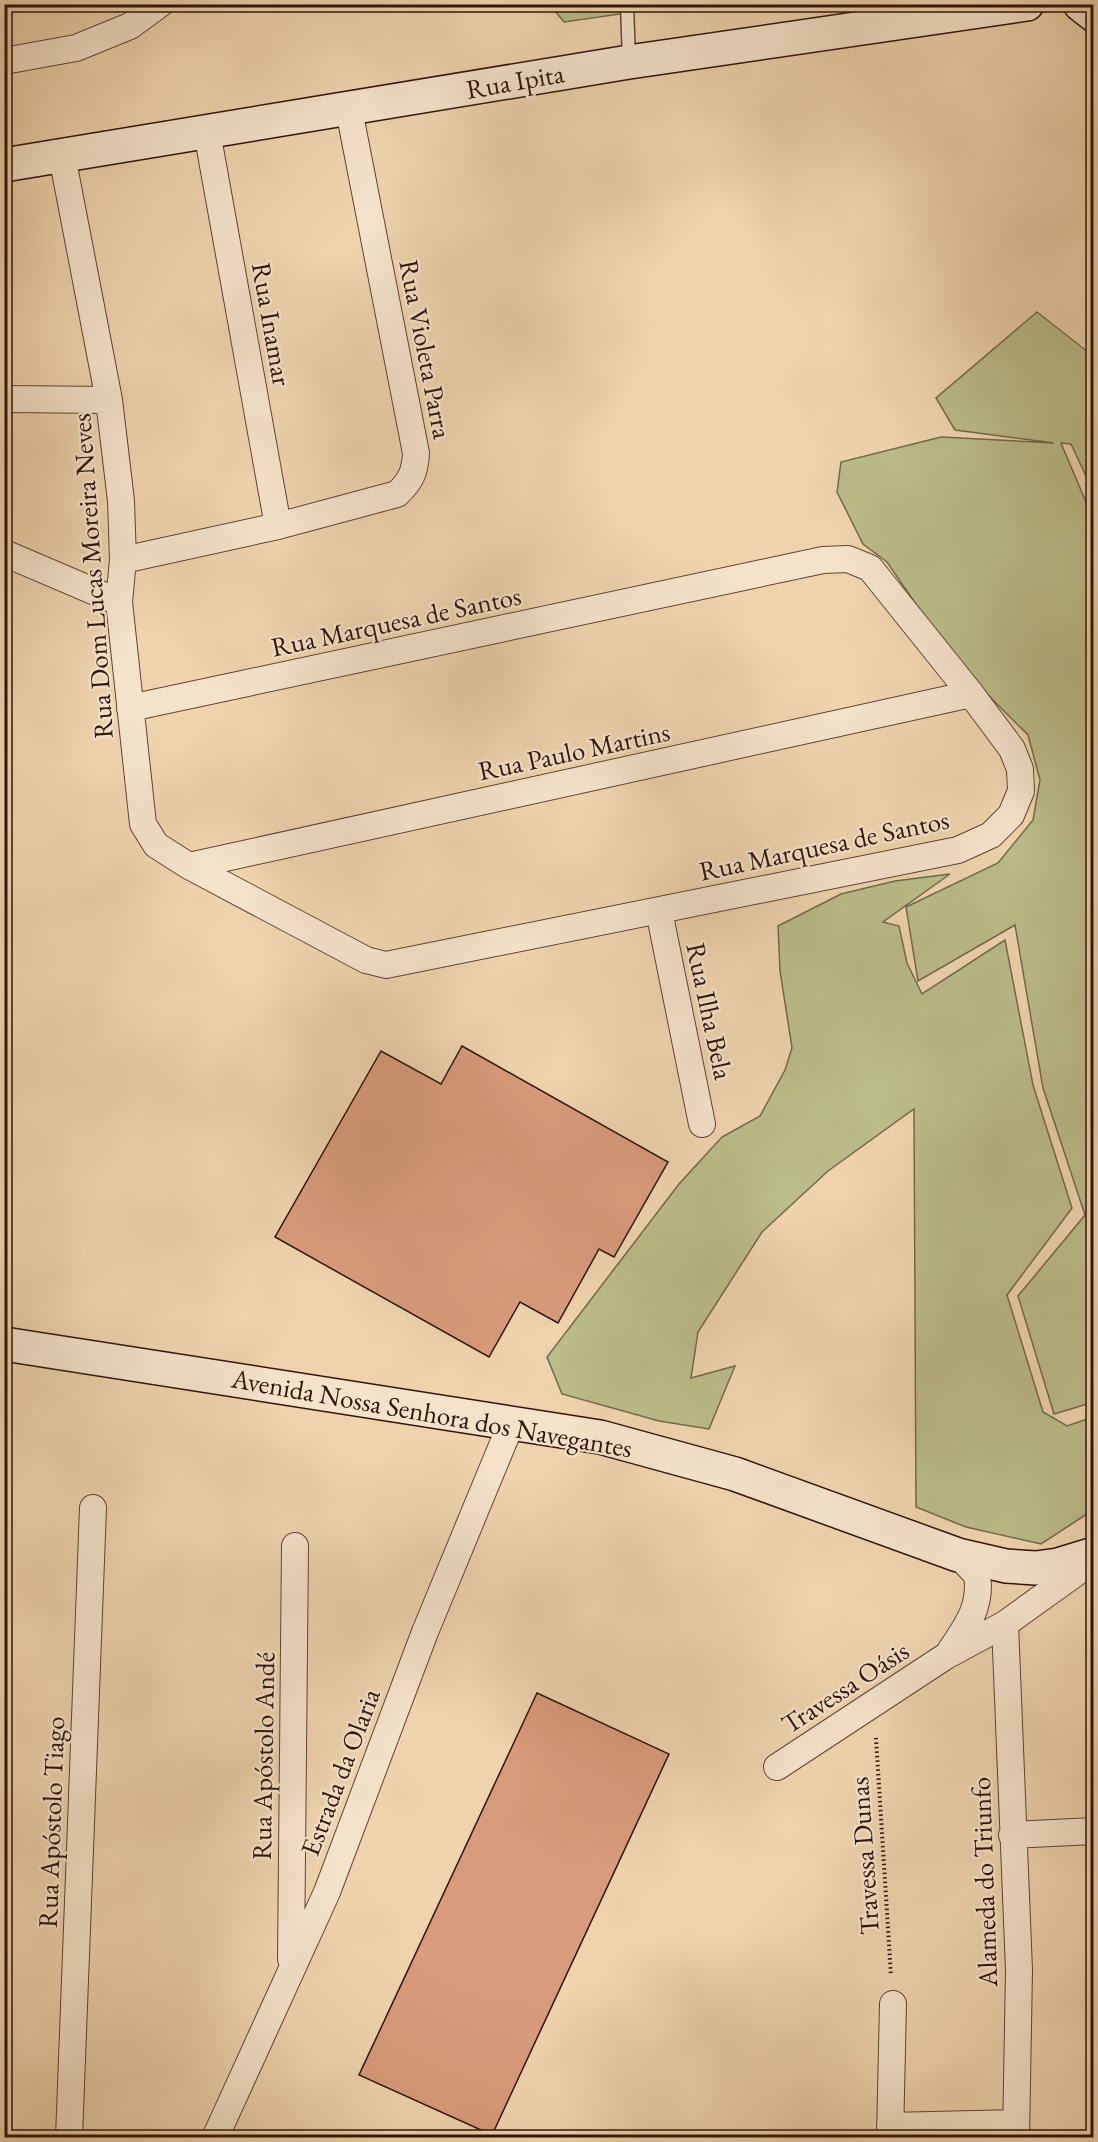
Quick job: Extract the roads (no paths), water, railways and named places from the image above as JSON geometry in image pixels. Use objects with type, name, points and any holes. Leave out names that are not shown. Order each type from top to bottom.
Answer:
[{"type":"main road","name":"Rua Ipita","points":[[4,165],[349,110],[629,62],[1027,4]]},
{"type":"main road","points":[[1080,4],[1094,15]]},
{"type":"main road","name":"Avenida Nossa Senhora dos Navegantes","points":[[4,1344],[600,1437],[735,1474],[958,1555],[1006,1566],[1036,1568],[1058,1566],[1094,1554]]},
{"type":"street","points":[[4,62],[76,48],[130,26],[160,4]]},
{"type":"street","name":"Rua Violeta Parra","points":[[123,560],[278,526],[397,494],[409,483],[415,470],[416,453],[349,110]]},
{"type":"street","name":"Rua Inamar","points":[[207,132],[278,526]]},
{"type":"street","name":"Rua Dom Lucas Moreira Neves","points":[[62,156],[109,400],[121,501],[123,560],[118,602],[143,824],[156,845],[189,866]]},
{"type":"street","points":[[4,399],[109,400]]},
{"type":"street","points":[[4,553],[118,602]]},
{"type":"street","name":"Rua Marquesa de Santos","points":[[130,708],[823,560],[848,559],[870,568],[971,694],[1012,749],[1020,769],[1021,791],[1011,815],[991,835],[958,850],[386,965],[366,960],[189,866]]},
{"type":"street","name":"Rua Paulo Martins","points":[[189,866],[971,694]]},
{"type":"street","name":"Rua Ilha Bela","points":[[659,911],[702,1124]]},
{"type":"street","name":"Estrada da Olaria","points":[[215,2138],[291,1965],[327,1892],[425,1632],[511,1424]]},
{"type":"street","name":"Rua Apóstolo Tiago","points":[[69,2138],[93,1508]]},
{"type":"street","name":"Rua Apóstolo Andé","points":[[291,1965],[295,1546]]},
{"type":"street","name":"Travessa Oásis","points":[[946,1656],[972,1618],[978,1598],[977,1575],[958,1555]]},
{"type":"street","name":"Travessa Oásis","points":[[777,1767],[946,1656],[1005,1623],[1094,1560]]},
{"type":"street","name":"Alameda do Triunfo","points":[[1005,1623],[1018,1970],[1016,2130]]},
{"type":"street","points":[[1012,1835],[1094,1831]]},
{"type":"street","points":[[893,2004],[890,2132],[1016,2130]]},
{"type":"lane","points":[[627,4],[629,62]]}]
